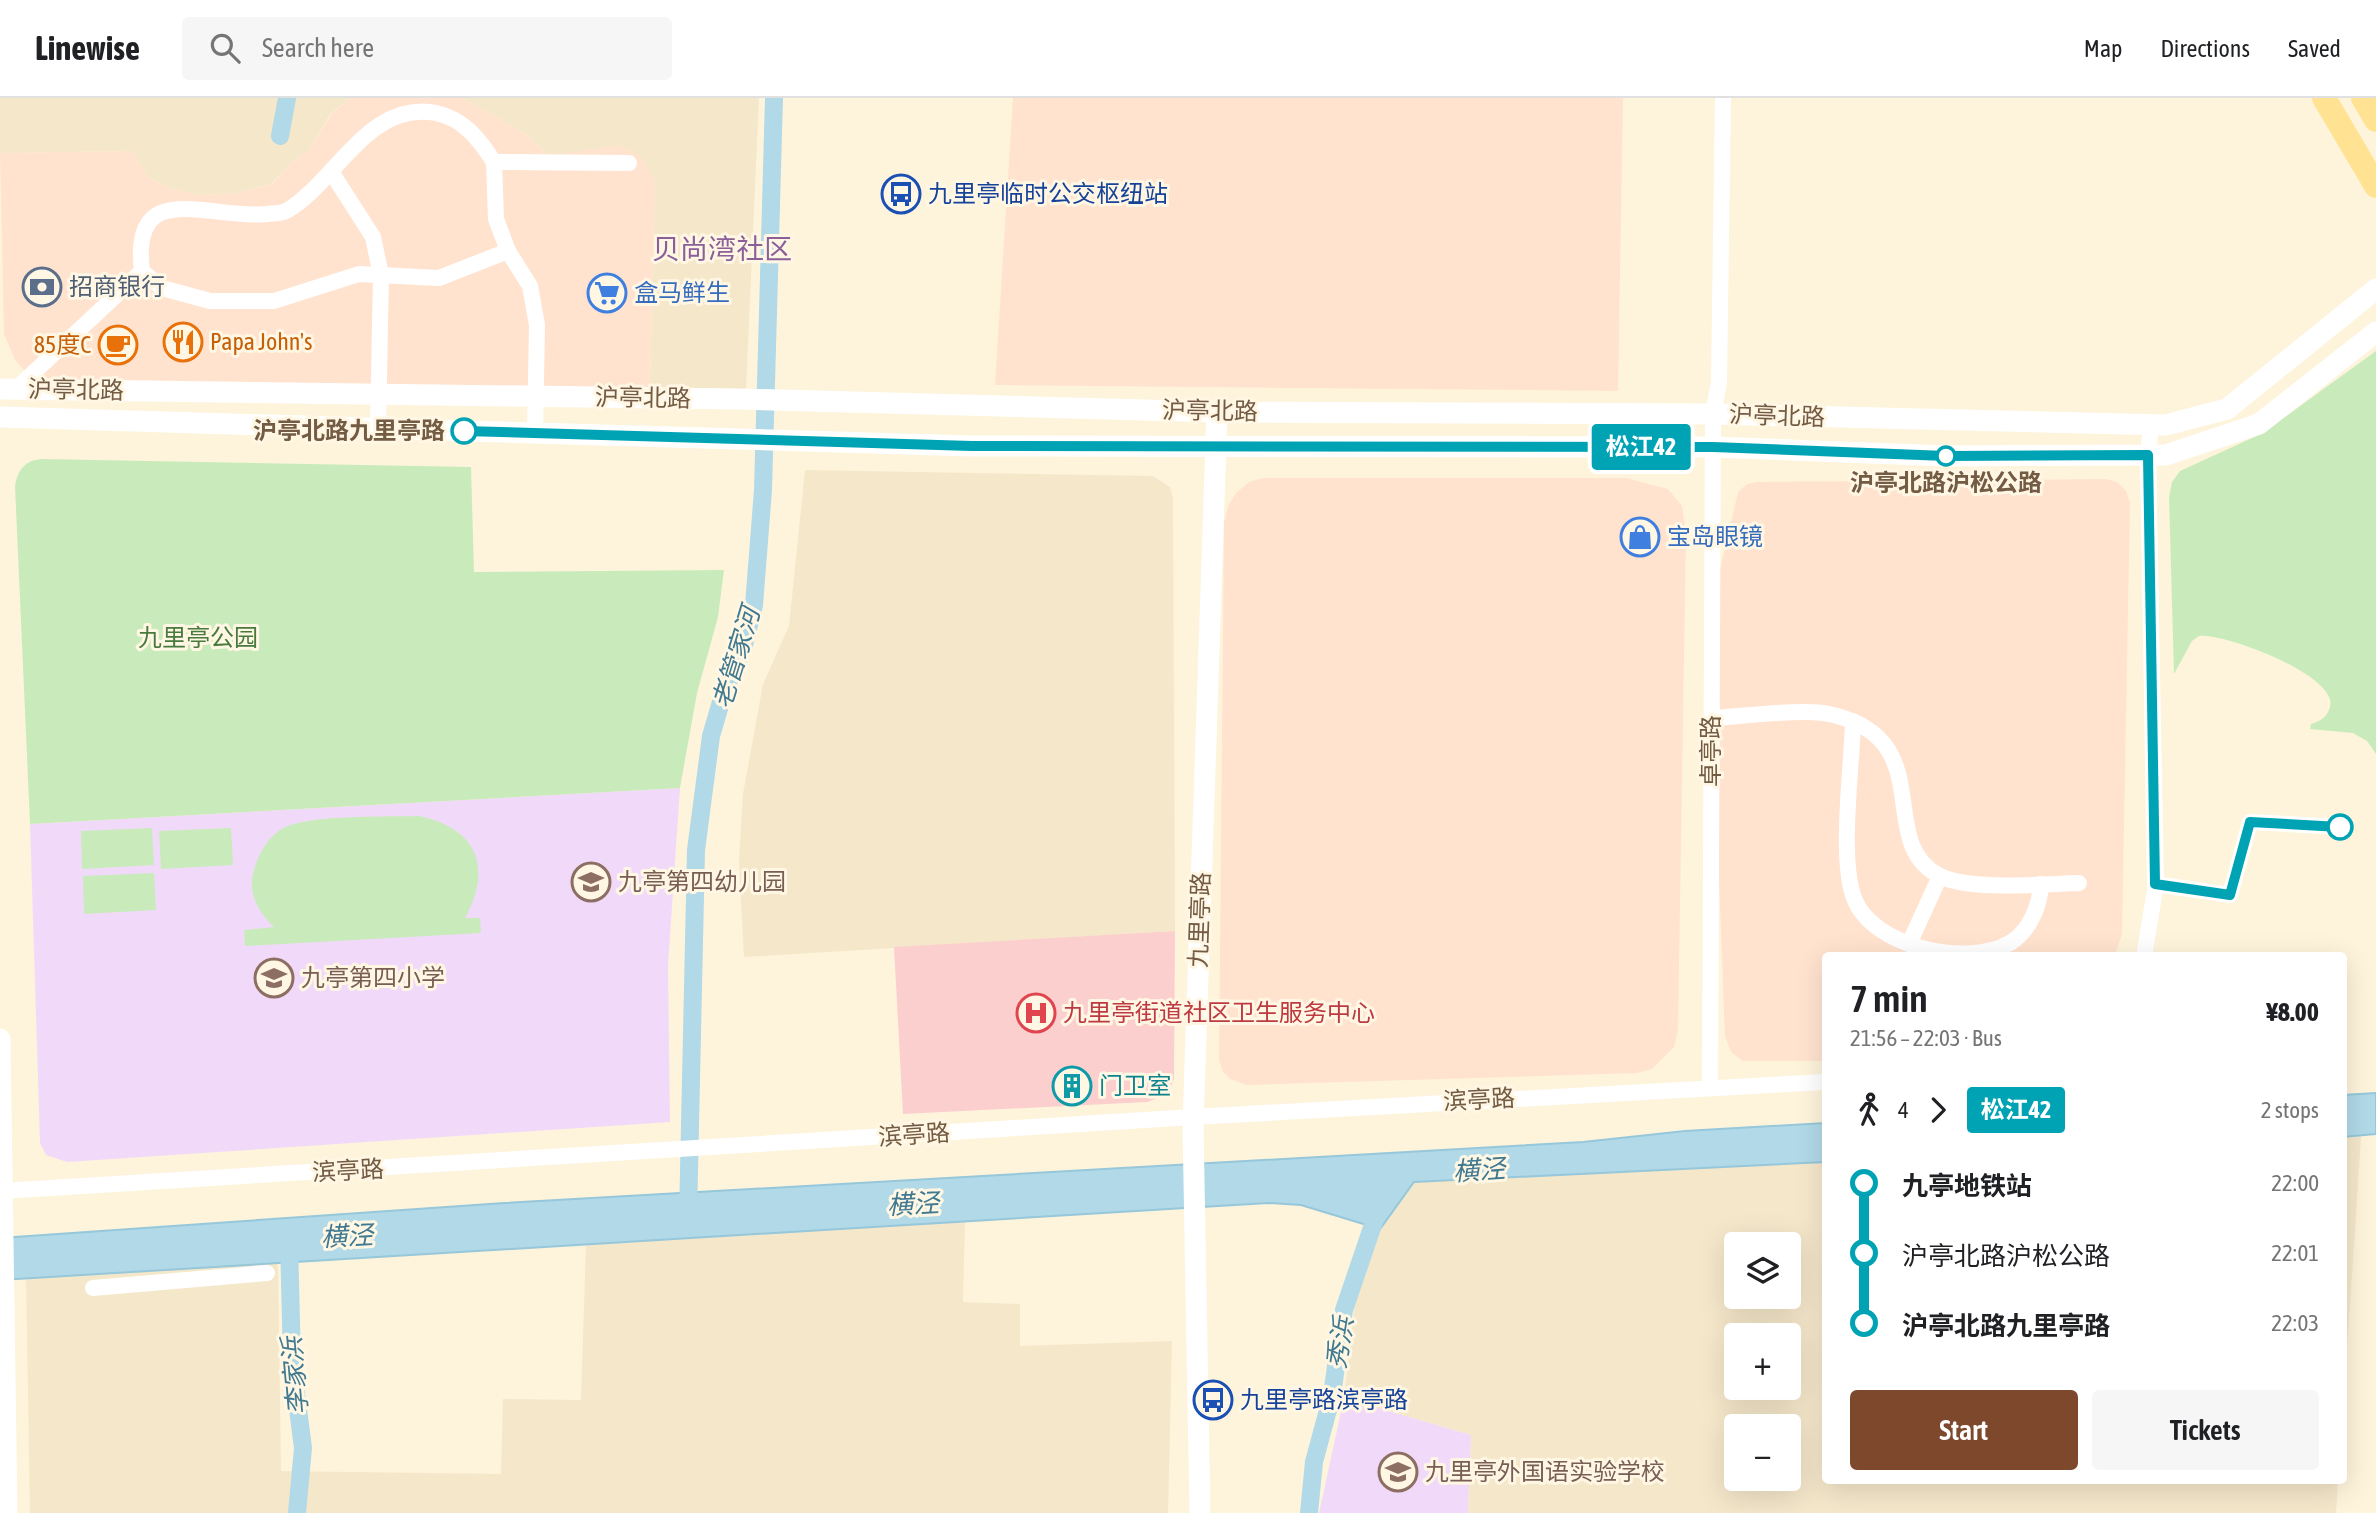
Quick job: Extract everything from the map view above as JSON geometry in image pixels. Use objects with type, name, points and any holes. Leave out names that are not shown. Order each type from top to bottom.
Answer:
[{"type":"main road","points":[[2324,98],[2376,186]]},
{"type":"main road","points":[[2342,98],[2376,158]]},
{"type":"main road","points":[[2363,98],[2376,120]]},
{"type":"street","name":"卓亭路","points":[[1710,1087],[1713,414],[1718,382],[1723,98]]},
{"type":"street","points":[[508,251],[439,278],[359,274],[274,301],[209,300],[162,288],[142,271],[139,248],[145,227],[157,212],[177,208],[244,216],[286,212],[332,173],[357,144],[392,117],[418,110],[449,116],[477,135],[494,162],[496,219],[508,251],[530,286],[537,325],[535,433]]},
{"type":"street","points":[[494,162],[629,163]]},
{"type":"street","points":[[332,173],[373,237],[382,275],[377,429]]},
{"type":"street","points":[[8,389],[142,271]]},
{"type":"street","name":"沪亭北路","points":[[8,389],[739,399],[1217,412],[1713,414],[2166,425],[2227,409],[2376,289]]},
{"type":"street","name":"沪亭北路","points":[[0,417],[791,441],[1216,448],[1713,447],[1946,456],[2166,455],[2259,424],[2376,332]]},
{"type":"street","name":"九里亭路","points":[[1200,1513],[1193,1117],[1217,412]]},
{"type":"street","points":[[2145,952],[2155,884],[2148,455],[2151,425]]},
{"type":"street","points":[[1711,718],[1826,713],[1853,722],[1879,735],[1896,762],[1910,840],[1921,861],[1940,876],[1963,884],[2079,883]]},
{"type":"street","points":[[1853,722],[1847,873],[1855,901],[1868,919],[1887,933],[1909,944],[1950,952]]},
{"type":"street","points":[[1909,944],[1940,876]]},
{"type":"street","points":[[1972,952],[1988,951],[2011,942],[2040,902],[2041,884]]},
{"type":"street","points":[[0,1039],[7,1513]]},
{"type":"street","name":"滨亭路","points":[[2,1191],[1193,1117],[1822,1082]]},
{"type":"street","points":[[93,1288],[267,1273]]},
{"type":"shaded area","points":[[0,98],[351,98],[331,113],[309,150],[291,163],[271,184],[237,193],[200,195],[172,189],[148,177],[132,151],[0,153]]},
{"type":"shaded area","points":[[351,98],[462,98],[523,132],[549,155],[621,145],[642,158],[655,181],[650,388],[48,380],[24,370],[15,360],[4,334],[0,153],[132,151],[148,177],[172,189],[200,195],[237,193],[272,184],[291,163],[309,150],[332,113]]},
{"type":"shaded area","points":[[462,98],[759,98],[746,389],[650,388],[655,181],[549,155],[523,132]]},
{"type":"shaded area","points":[[1013,98],[1623,98],[1618,391],[995,385]]},
{"type":"shaded area","points":[[805,470],[1153,476],[1170,487],[1173,498],[1175,931],[744,957],[739,861],[743,794],[763,684],[789,626]]},
{"type":"shaded area","points":[[1263,478],[1626,478],[1668,489],[1682,506],[1686,532],[1678,1030],[1674,1047],[1652,1069],[1637,1073],[1247,1085],[1230,1079],[1223,1072],[1219,1060],[1224,523],[1228,506],[1236,493],[1249,482]]},
{"type":"shaded area","points":[[2106,479],[2117,482],[2126,491],[2130,502],[2122,934],[2116,952],[1822,952],[1822,1061],[1743,1061],[1731,1052],[1725,1036],[1709,617],[1738,492],[1747,484]]},
{"type":"shaded area","name":"九亭第四小学","points":[[680,788],[668,966],[670,1122],[67,1162],[46,1155],[40,1143],[30,824]]},
{"type":"shaded area","name":"九里亭街道社区卫生服务中心","points":[[1175,931],[1174,1079],[1169,1091],[1161,1097],[1147,1102],[903,1114],[894,947]]},
{"type":"shaded area","points":[[2361,1136],[2347,1350],[2347,1137]]},
{"type":"shaded area","points":[[1822,1162],[1822,1484],[2338,1484],[2336,1513],[1468,1513],[1471,1435],[1344,1398],[1355,1302],[1380,1229],[1414,1182]]},
{"type":"shaded area","points":[[965,1222],[963,1302],[1020,1304],[1020,1346],[1172,1341],[1168,1513],[30,1513],[26,1278],[278,1263],[281,1471],[501,1474],[503,1399],[581,1400],[586,1245]]},
{"type":"shaded area","name":"九里亭外国语实验学校","points":[[1344,1398],[1471,1435],[1468,1513],[1319,1513]]},
{"type":"green space","points":[[2376,351],[2376,754],[2367,741],[2353,733],[2310,729],[2311,724],[2321,720],[2327,713],[2330,707],[2328,695],[2317,682],[2299,670],[2254,649],[2232,641],[2199,636],[2192,641],[2174,674],[2169,497],[2172,482],[2180,471],[2263,433]]},
{"type":"green space","name":"九里亭公园","points":[[41,459],[471,467],[474,572],[724,570],[718,617],[697,693],[680,788],[30,824],[15,486],[23,467]]},
{"type":"green space","points":[[419,816],[455,830],[474,852],[478,866],[478,882],[465,918],[480,918],[481,933],[245,946],[244,930],[274,927],[255,901],[252,878],[264,847],[280,830],[307,821],[326,819]]},
{"type":"green space","points":[[152,828],[154,865],[82,869],[81,831]]},
{"type":"green space","points":[[231,828],[233,865],[161,869],[159,831]]},
{"type":"green space","points":[[154,873],[156,910],[84,914],[83,876]]},
{"type":"water","points":[[2376,1093],[2376,1134],[2347,1137],[2347,1095]]},
{"type":"water","name":"横泾","points":[[1822,1123],[1822,1162],[1414,1182],[1380,1229],[1301,1205],[1268,1203],[0,1280],[0,1238],[504,1203],[1583,1142],[1685,1131]]},
{"type":"waterway","points":[[280,136],[287,98]]},
{"type":"waterway","name":"老管家河","points":[[688,1217],[696,850],[711,736],[723,695],[744,645],[754,605],[763,490],[774,98]]},
{"type":"waterway","name":"秀浜","points":[[1309,1513],[1314,1462],[1332,1395],[1344,1310],[1380,1204]]},
{"type":"waterway","name":"李家浜","points":[[289,1241],[292,1362],[303,1448],[297,1513]]},
{"type":"bus line","name":"松江42","points":[[464,431],[972,446],[1713,447],[1946,456],[2148,455],[2155,884],[2230,895],[2250,822],[2340,827]]},
{"type":"place","name":"九里亭临时公交枢纽站","points":[[901,194]]},
{"type":"place","name":"招商银行","points":[[42,287]]},
{"type":"place","name":"盒马鲜生","points":[[607,293]]},
{"type":"place","name":"Papa John's","points":[[183,342]]},
{"type":"place","name":"85度C","points":[[118,345]]},
{"type":"place","name":"沪亭北路九里亭路","points":[[464,431]]},
{"type":"place","name":"沪亭北路沪松公路","points":[[1946,456]]},
{"type":"place","name":"宝岛眼镜","points":[[1640,537]]},
{"type":"place","name":"九亭第四幼儿园","points":[[591,882]]},
{"type":"place","name":"九亭第四小学","points":[[274,978]]},
{"type":"place","name":"九里亭街道社区卫生服务中心","points":[[1036,1013]]},
{"type":"place","name":"门卫室","points":[[1072,1086]]},
{"type":"place","name":"九里亭路滨亭路","points":[[1213,1400]]},
{"type":"place","name":"九里亭外国语实验学校","points":[[1398,1472]]},
{"type":"district","name":"贝尚湾社区","points":[[722,249]]}]
